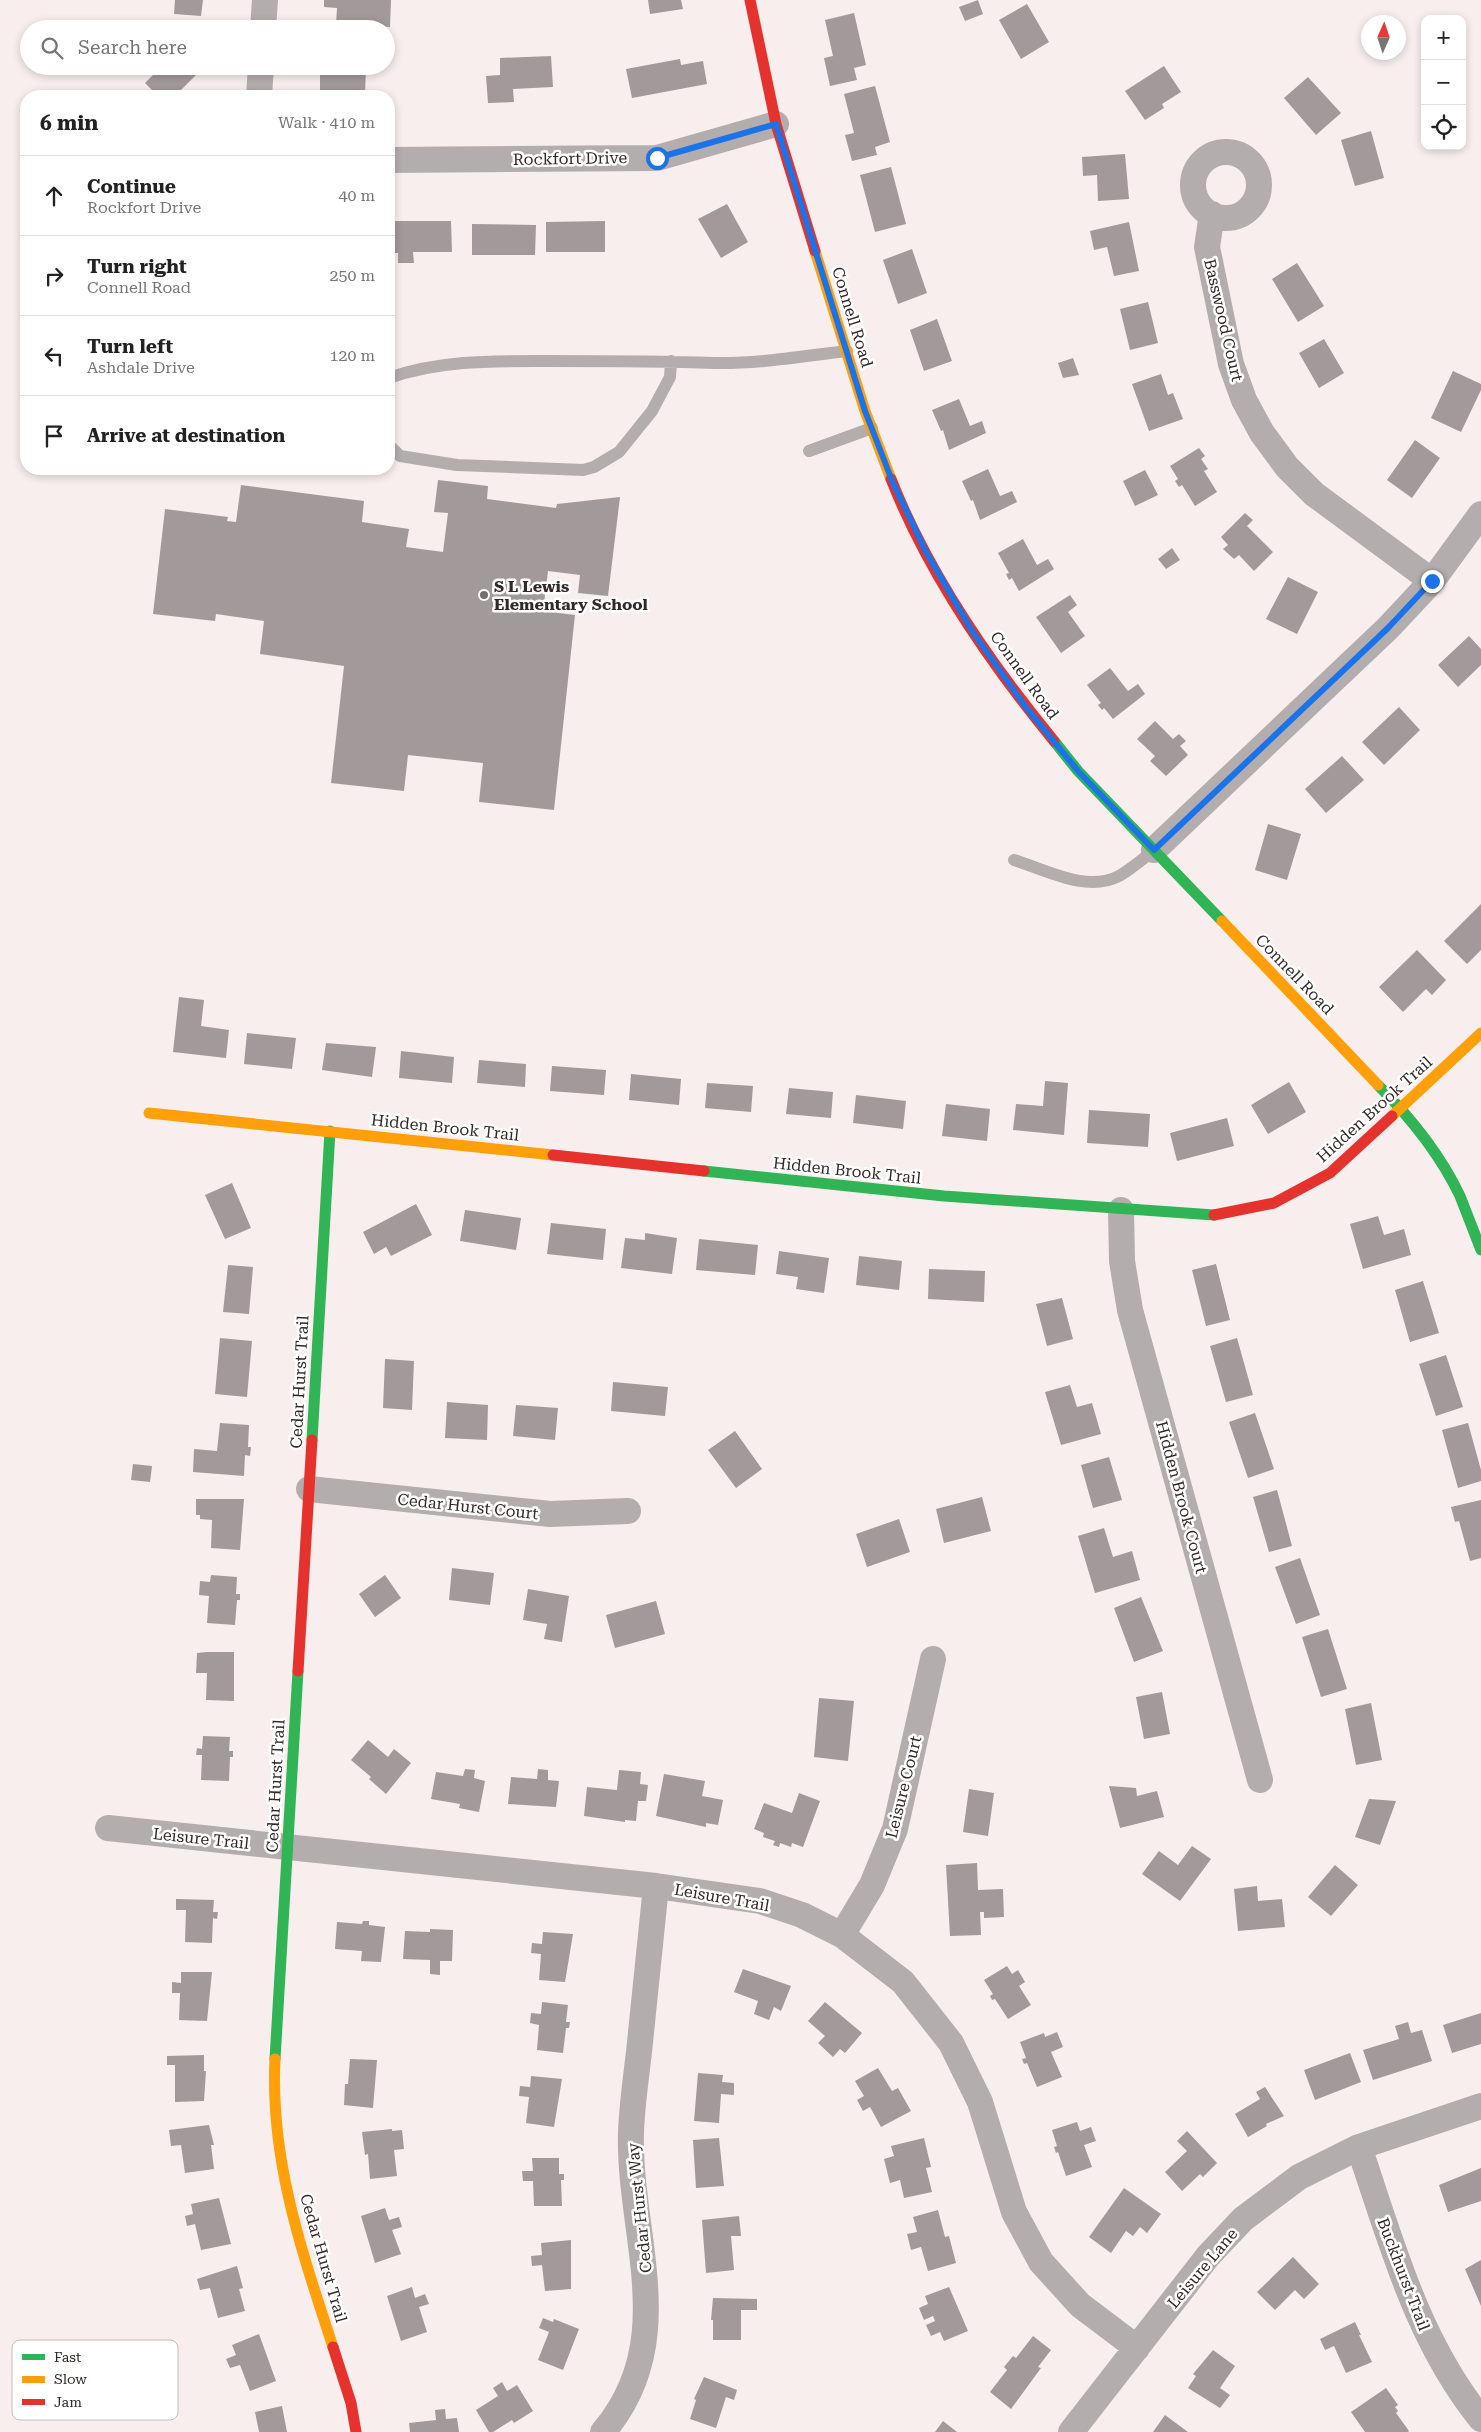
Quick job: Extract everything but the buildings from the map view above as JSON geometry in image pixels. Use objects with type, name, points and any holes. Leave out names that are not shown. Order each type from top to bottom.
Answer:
[{"type":"street","points":[[264,20],[265,0]]},
{"type":"street","name":"Connell Road","points":[[750,0],[759,51],[776,124],[872,428],[893,483],[926,552],[972,631],[1025,706],[1078,771],[1401,1108],[1431,1147],[1459,1195],[1481,1250]]},
{"type":"street","points":[[259,90],[260,75]]},
{"type":"street","name":"Rockfort Drive","points":[[395,160],[657,158],[776,124]]},
{"type":"street","name":"Basswood Court","points":[[1212,214],[1207,247],[1231,364],[1244,400],[1262,433],[1287,467],[1314,494],[1432,581]]},
{"type":"street","points":[[1154,850],[1388,628],[1432,581],[1481,514]]},
{"type":"street","name":"Hidden Brook Trail","points":[[149,1113],[944,1196],[1212,1215],[1274,1203],[1330,1173],[1481,1032]]},
{"type":"street","name":"Cedar Hurst Trail","points":[[330,1131],[275,2063],[278,2142],[295,2230],[351,2403],[356,2432]]},
{"type":"street","name":"Hidden Brook Court","points":[[1121,1210],[1122,1261],[1130,1310],[1260,1780]]},
{"type":"street","name":"Cedar Hurst Court","points":[[309,1488],[550,1514],[628,1511]]},
{"type":"street","name":"Leisure Court","points":[[842,1935],[872,1885],[895,1829],[933,1659]]},
{"type":"street","name":"Leisure Trail","points":[[108,1828],[656,1886],[760,1901],[802,1915],[842,1935],[903,1982],[951,2042],[980,2102],[1014,2212],[1041,2262],[1080,2305],[1137,2348]]},
{"type":"street","name":"Cedar Hurst Way","points":[[603,2432],[627,2393],[641,2355],[647,2316],[646,2280],[633,2185],[631,2132],[656,1886]]},
{"type":"street","name":"Leisure Lane","points":[[1071,2432],[1208,2256],[1244,2219],[1300,2177],[1359,2146],[1481,2106]]},
{"type":"street","name":"Buckhurst Trail","points":[[1359,2146],[1407,2291],[1432,2346],[1481,2419]]},
{"type":"lane","points":[[395,376],[412,370],[467,362],[754,361],[847,351]]},
{"type":"lane","points":[[395,451],[400,456],[457,465],[583,470],[619,452],[652,410],[670,377],[671,361]]},
{"type":"lane","points":[[809,451],[872,428]]},
{"type":"lane","points":[[1014,860],[1082,882],[1097,882],[1118,876],[1154,850]]},
{"type":"traffic: fast","points":[[1054,741],[1078,771],[1222,921]]},
{"type":"traffic: fast","points":[[1378,1085],[1413,1123],[1443,1165],[1460,1196],[1481,1250]]},
{"type":"traffic: fast","points":[[312,1440],[330,1131]]},
{"type":"traffic: fast","points":[[704,1171],[944,1196],[1214,1215]]},
{"type":"traffic: fast","points":[[275,2059],[298,1671]]},
{"type":"traffic: slow","points":[[815,251],[865,411],[891,479]]},
{"type":"traffic: slow","points":[[1222,921],[1378,1085]]},
{"type":"traffic: slow","points":[[1392,1116],[1481,1033]]},
{"type":"traffic: slow","points":[[149,1113],[553,1155]]},
{"type":"traffic: slow","points":[[275,2059],[275,2097],[278,2134],[290,2206],[333,2347]]},
{"type":"traffic: jam","points":[[750,0],[776,124],[815,251]]},
{"type":"traffic: jam","points":[[891,479],[923,549],[962,616],[984,649],[1054,741]]},
{"type":"traffic: jam","points":[[1214,1215],[1274,1203],[1330,1173],[1392,1116]]},
{"type":"traffic: jam","points":[[553,1155],[704,1171]]},
{"type":"traffic: jam","points":[[298,1671],[312,1440]]},
{"type":"traffic: jam","points":[[333,2347],[351,2403],[356,2432]]},
{"type":"place","name":"S L Lewis Elementary School","points":[[484,595]]},
{"type":"route","points":[[657,158],[776,124],[865,411],[893,483],[926,552],[972,631],[1025,706],[1078,771],[1154,850],[1388,628],[1432,581]]}]
